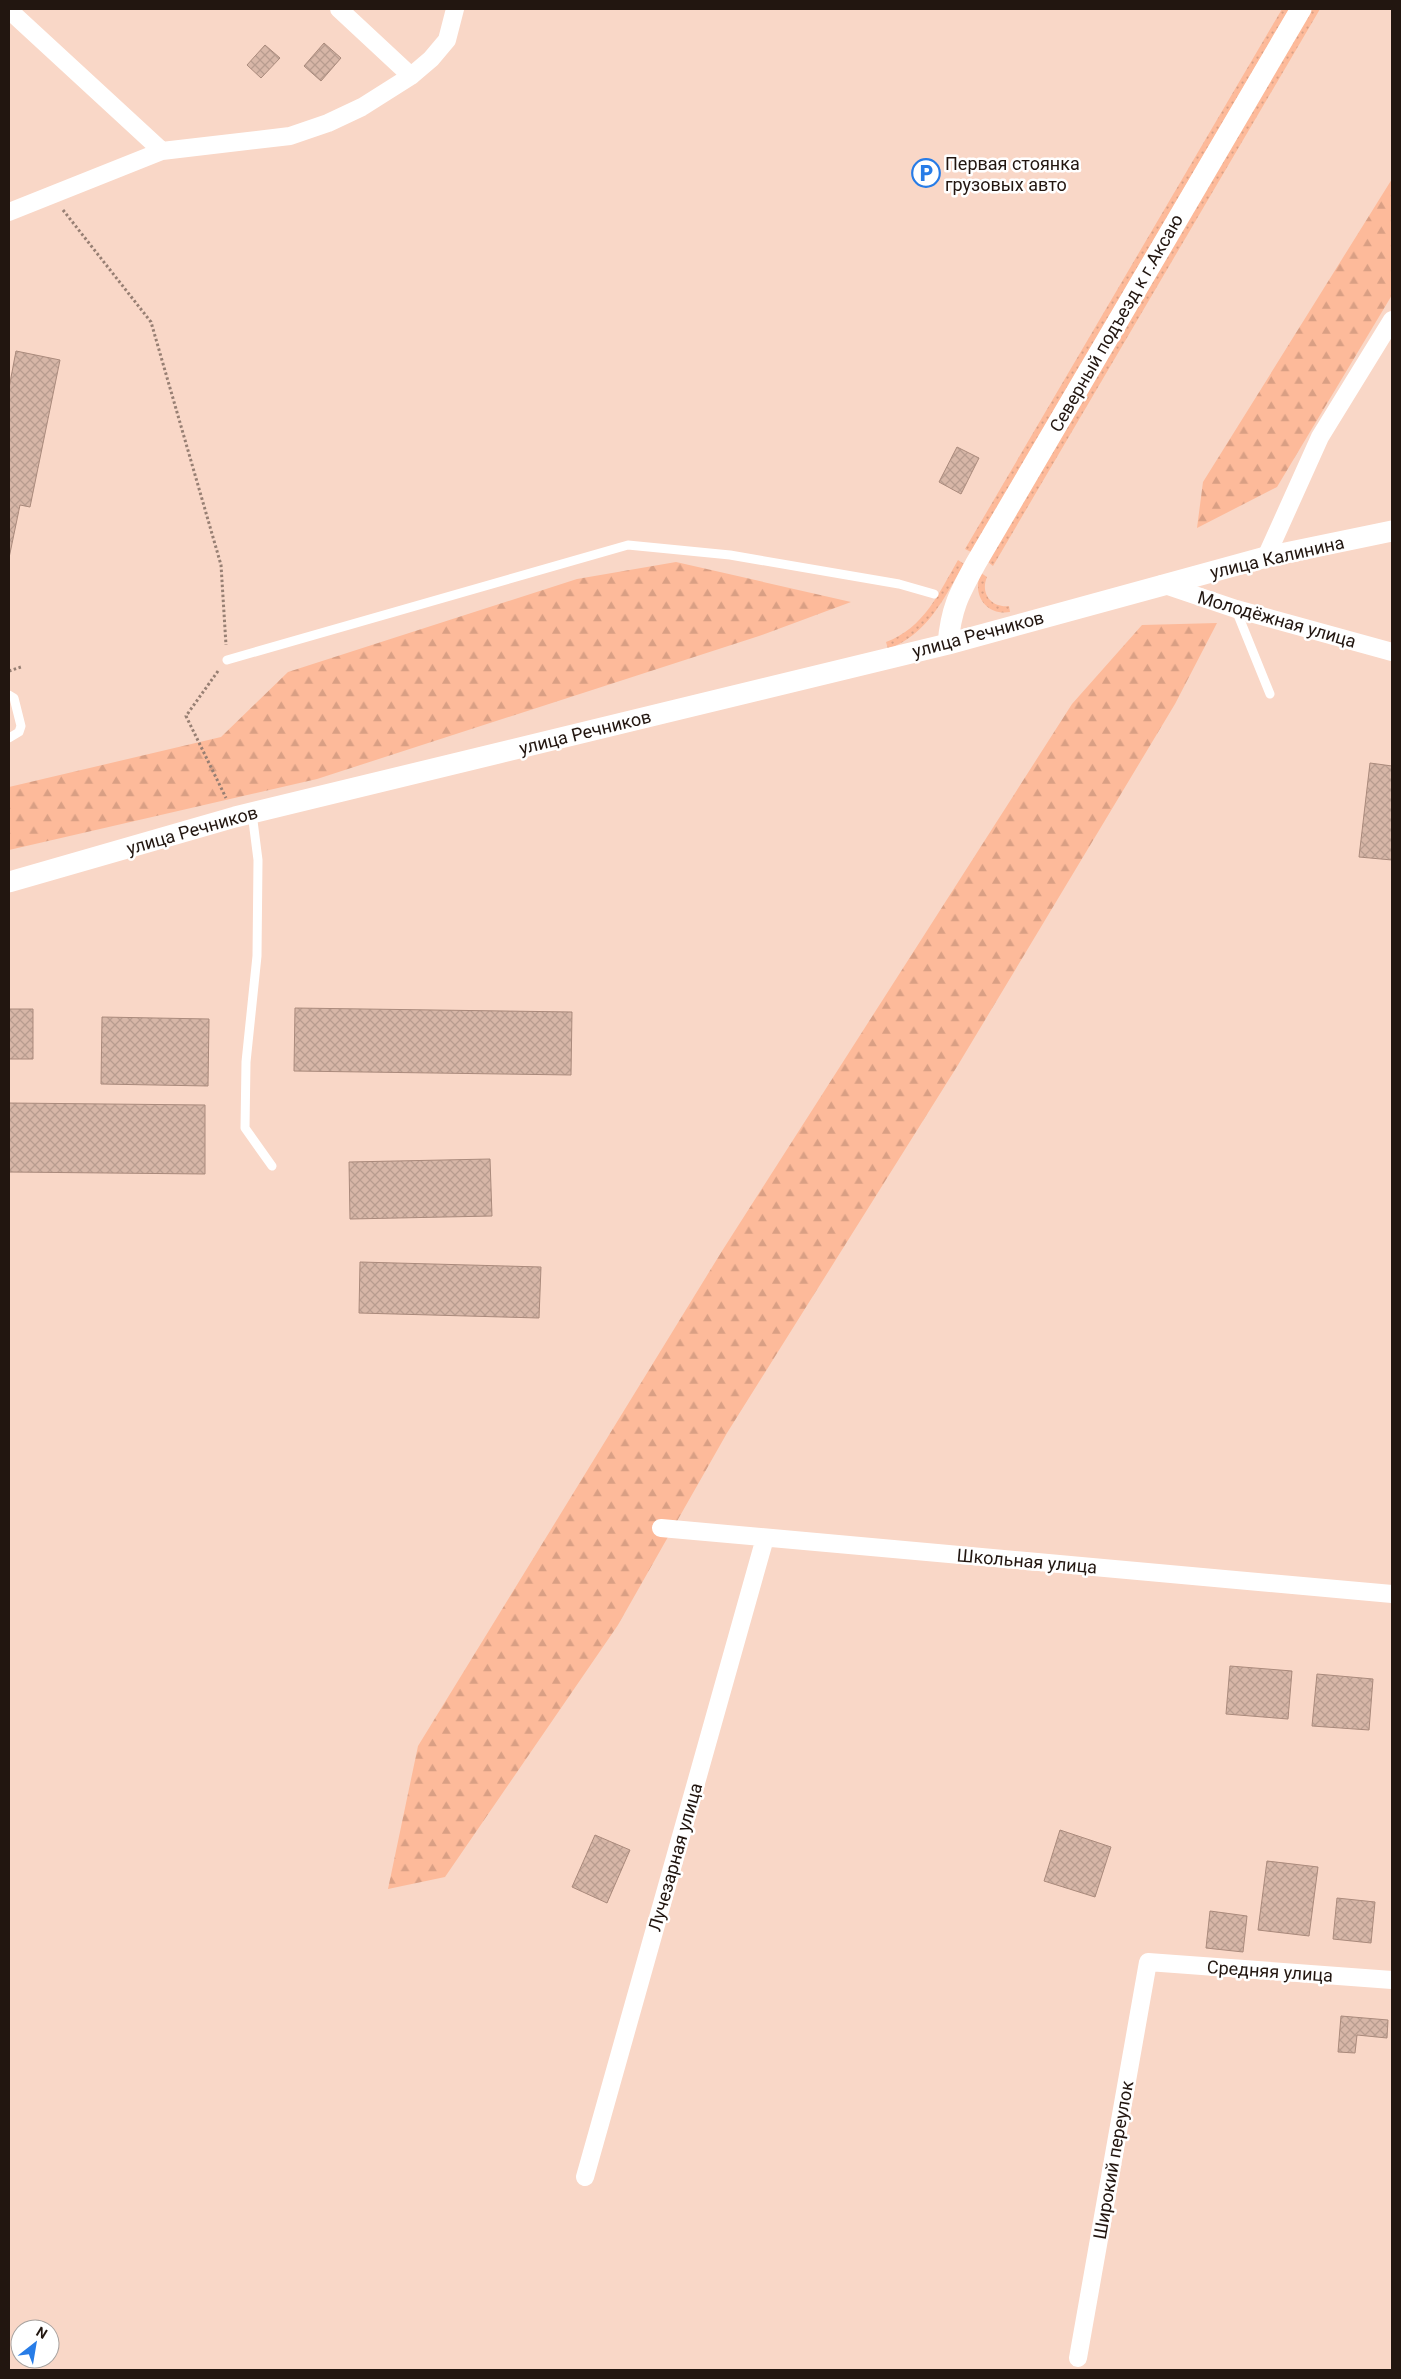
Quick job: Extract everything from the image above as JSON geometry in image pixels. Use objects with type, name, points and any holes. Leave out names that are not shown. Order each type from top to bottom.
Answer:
[{"type":"street","points":[[339,9],[411,76]]},
{"type":"street","points":[[9,212],[162,151],[290,136],[328,124],[362,107],[411,76],[432,59],[447,40],[454,9]]},
{"type":"street","name":"Северный подъезд к г.Аксаю","points":[[948,644],[950,617],[976,563],[1301,9]]},
{"type":"street","points":[[9,10],[162,151]]},
{"type":"street","points":[[1266,557],[1320,437],[1392,320]]},
{"type":"street","name":"улица Калинина","points":[[1162,584],[1266,557],[1392,531]]},
{"type":"street","name":"улица Речников","points":[[9,882],[244,815],[948,644],[1162,584]]},
{"type":"street","name":"Молодёжная улица","points":[[1162,584],[1236,609],[1392,652]]},
{"type":"street","name":"Школьная улица","points":[[661,1528],[1392,1594]]},
{"type":"street","name":"Лучезарная улица","points":[[585,2177],[765,1538]]},
{"type":"street","name":"Средняя улица","points":[[1148,1962],[1392,1980]]},
{"type":"street","name":"Широкий переулок","points":[[1078,2358],[1148,1962]]},
{"type":"lane","points":[[227,660],[628,545],[730,555],[899,584],[934,594]]},
{"type":"lane","points":[[1236,609],[1270,694]]},
{"type":"lane","points":[[9,695],[14,698],[21,726],[19,732],[9,738]]},
{"type":"lane","points":[[244,815],[258,860],[257,956],[246,1062],[245,1128],[272,1166]]},
{"type":"path","points":[[52,196],[151,322],[221,565],[227,660],[186,716],[244,815]]},
{"type":"path","points":[[9,671],[21,667]]},
{"type":"green space","points":[[1282,9],[1289,9],[971,552],[965,549]]},
{"type":"green space","points":[[1312,9],[1320,9],[993,566],[988,562]]},
{"type":"green space","points":[[1392,179],[1392,295],[1277,487],[1197,528],[1203,482]]},
{"type":"green space","points":[[958,560],[964,564],[934,614],[914,634],[888,649],[886,642],[911,628],[929,608]]},
{"type":"green space","points":[[676,562],[851,602],[759,636],[317,779],[9,850],[9,787],[221,737],[288,672],[577,579]]},
{"type":"green space","points":[[981,573],[987,577],[985,583],[986,594],[997,605],[1009,606],[1010,612],[994,611],[983,602],[978,589]]},
{"type":"green space","points":[[1217,623],[1175,704],[958,1065],[727,1433],[618,1625],[445,1877],[388,1889],[418,1746],[722,1251],[1072,704],[1142,625]]},
{"type":"building","points":[[324,43],[341,58],[321,81],[304,66]]},
{"type":"building","points":[[265,45],[280,58],[261,78],[247,65]]},
{"type":"building","points":[[16,351],[60,360],[30,507],[20,505],[9,558],[9,388]]},
{"type":"building","points":[[957,447],[979,458],[961,494],[939,482]]},
{"type":"building","points":[[1370,763],[1392,766],[1392,860],[1359,857]]},
{"type":"building","points":[[295,1008],[572,1012],[571,1075],[294,1071]]},
{"type":"building","points":[[9,1009],[33,1009],[33,1059],[9,1059]]},
{"type":"building","points":[[102,1017],[209,1019],[208,1086],[101,1084]]},
{"type":"building","points":[[9,1103],[205,1105],[205,1174],[9,1172]]},
{"type":"building","points":[[490,1159],[492,1216],[350,1219],[349,1162]]},
{"type":"building","points":[[360,1262],[541,1267],[539,1318],[359,1313]]},
{"type":"building","points":[[1230,1666],[1292,1671],[1288,1719],[1226,1714]]},
{"type":"building","points":[[1317,1674],[1373,1679],[1369,1730],[1312,1726]]},
{"type":"building","points":[[1060,1830],[1111,1847],[1095,1897],[1044,1881]]},
{"type":"building","points":[[595,1835],[630,1850],[607,1903],[572,1887]]},
{"type":"building","points":[[1267,1861],[1318,1867],[1309,1936],[1258,1930]]},
{"type":"building","points":[[1337,1898],[1375,1902],[1371,1943],[1333,1939]]},
{"type":"building","points":[[1210,1911],[1247,1916],[1243,1952],[1206,1948]]},
{"type":"building","points":[[1341,2016],[1388,2020],[1387,2038],[1357,2035],[1355,2053],[1338,2052]]},
{"type":"place","name":"Первая стоянка грузовых авто","points":[[926,173]]}]
